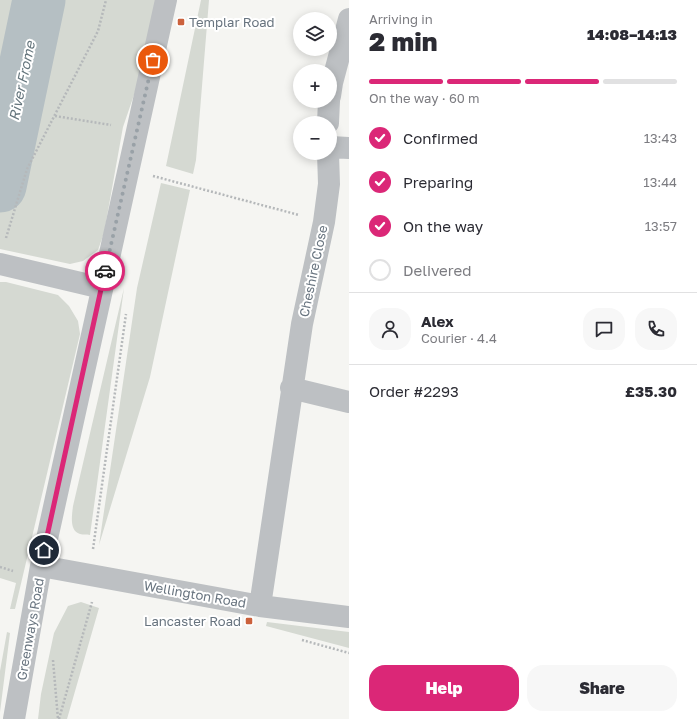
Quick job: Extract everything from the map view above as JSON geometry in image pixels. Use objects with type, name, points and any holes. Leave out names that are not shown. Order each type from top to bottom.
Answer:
[{"type":"street","name":"Greenways Road","points":[[14,719],[41,566],[166,0]]},
{"type":"street","points":[[337,64],[349,19]]},
{"type":"street","points":[[337,147],[349,148]]},
{"type":"street","name":"Cheshire Close","points":[[260,606],[302,324],[324,222],[329,184],[328,160]]},
{"type":"street","points":[[0,264],[102,288]]},
{"type":"street","points":[[292,388],[349,402]]},
{"type":"street","name":"Wellington Road","points":[[41,566],[260,606],[349,617]]},
{"type":"path","points":[[4,243],[27,169],[98,31],[106,0]]},
{"type":"path","points":[[55,116],[123,127],[138,131]]},
{"type":"path","points":[[152,176],[324,222]]},
{"type":"path","points":[[92,575],[93,539],[126,311]]},
{"type":"path","points":[[59,719],[92,600]]},
{"type":"path","points":[[298,639],[349,653]]},
{"type":"shaded area","points":[[0,0],[159,0],[147,57],[123,127],[104,233],[98,250],[83,261],[70,264],[0,249]]},
{"type":"shaded area","points":[[201,0],[209,0],[196,160],[193,174],[166,166]]},
{"type":"shaded area","points":[[161,183],[190,190],[150,377],[99,545],[137,288]]},
{"type":"shaded area","points":[[0,282],[6,282],[58,295],[69,306],[78,321],[80,334],[15,609],[10,609],[16,583],[0,578]]},
{"type":"shaded area","points":[[124,288],[90,535],[81,534],[74,530],[72,518],[73,506]]},
{"type":"shaded area","points":[[81,602],[99,608],[67,719],[38,719],[41,694],[54,633],[68,606]]},
{"type":"shaded area","points":[[267,622],[349,632],[349,648],[266,626]]},
{"type":"shaded area","points":[[7,632],[10,633],[0,712],[0,671]]},
{"type":"waterway","name":"River Frome","points":[[0,186],[39,0]]},
{"type":"way so far","points":[[105,271],[153,60]]},
{"type":"place","name":"Templar Road","points":[[181,22]]},
{"type":"place","name":"Lancaster Road","points":[[249,621]]},
{"type":"route","points":[[44,550],[105,271]]}]
